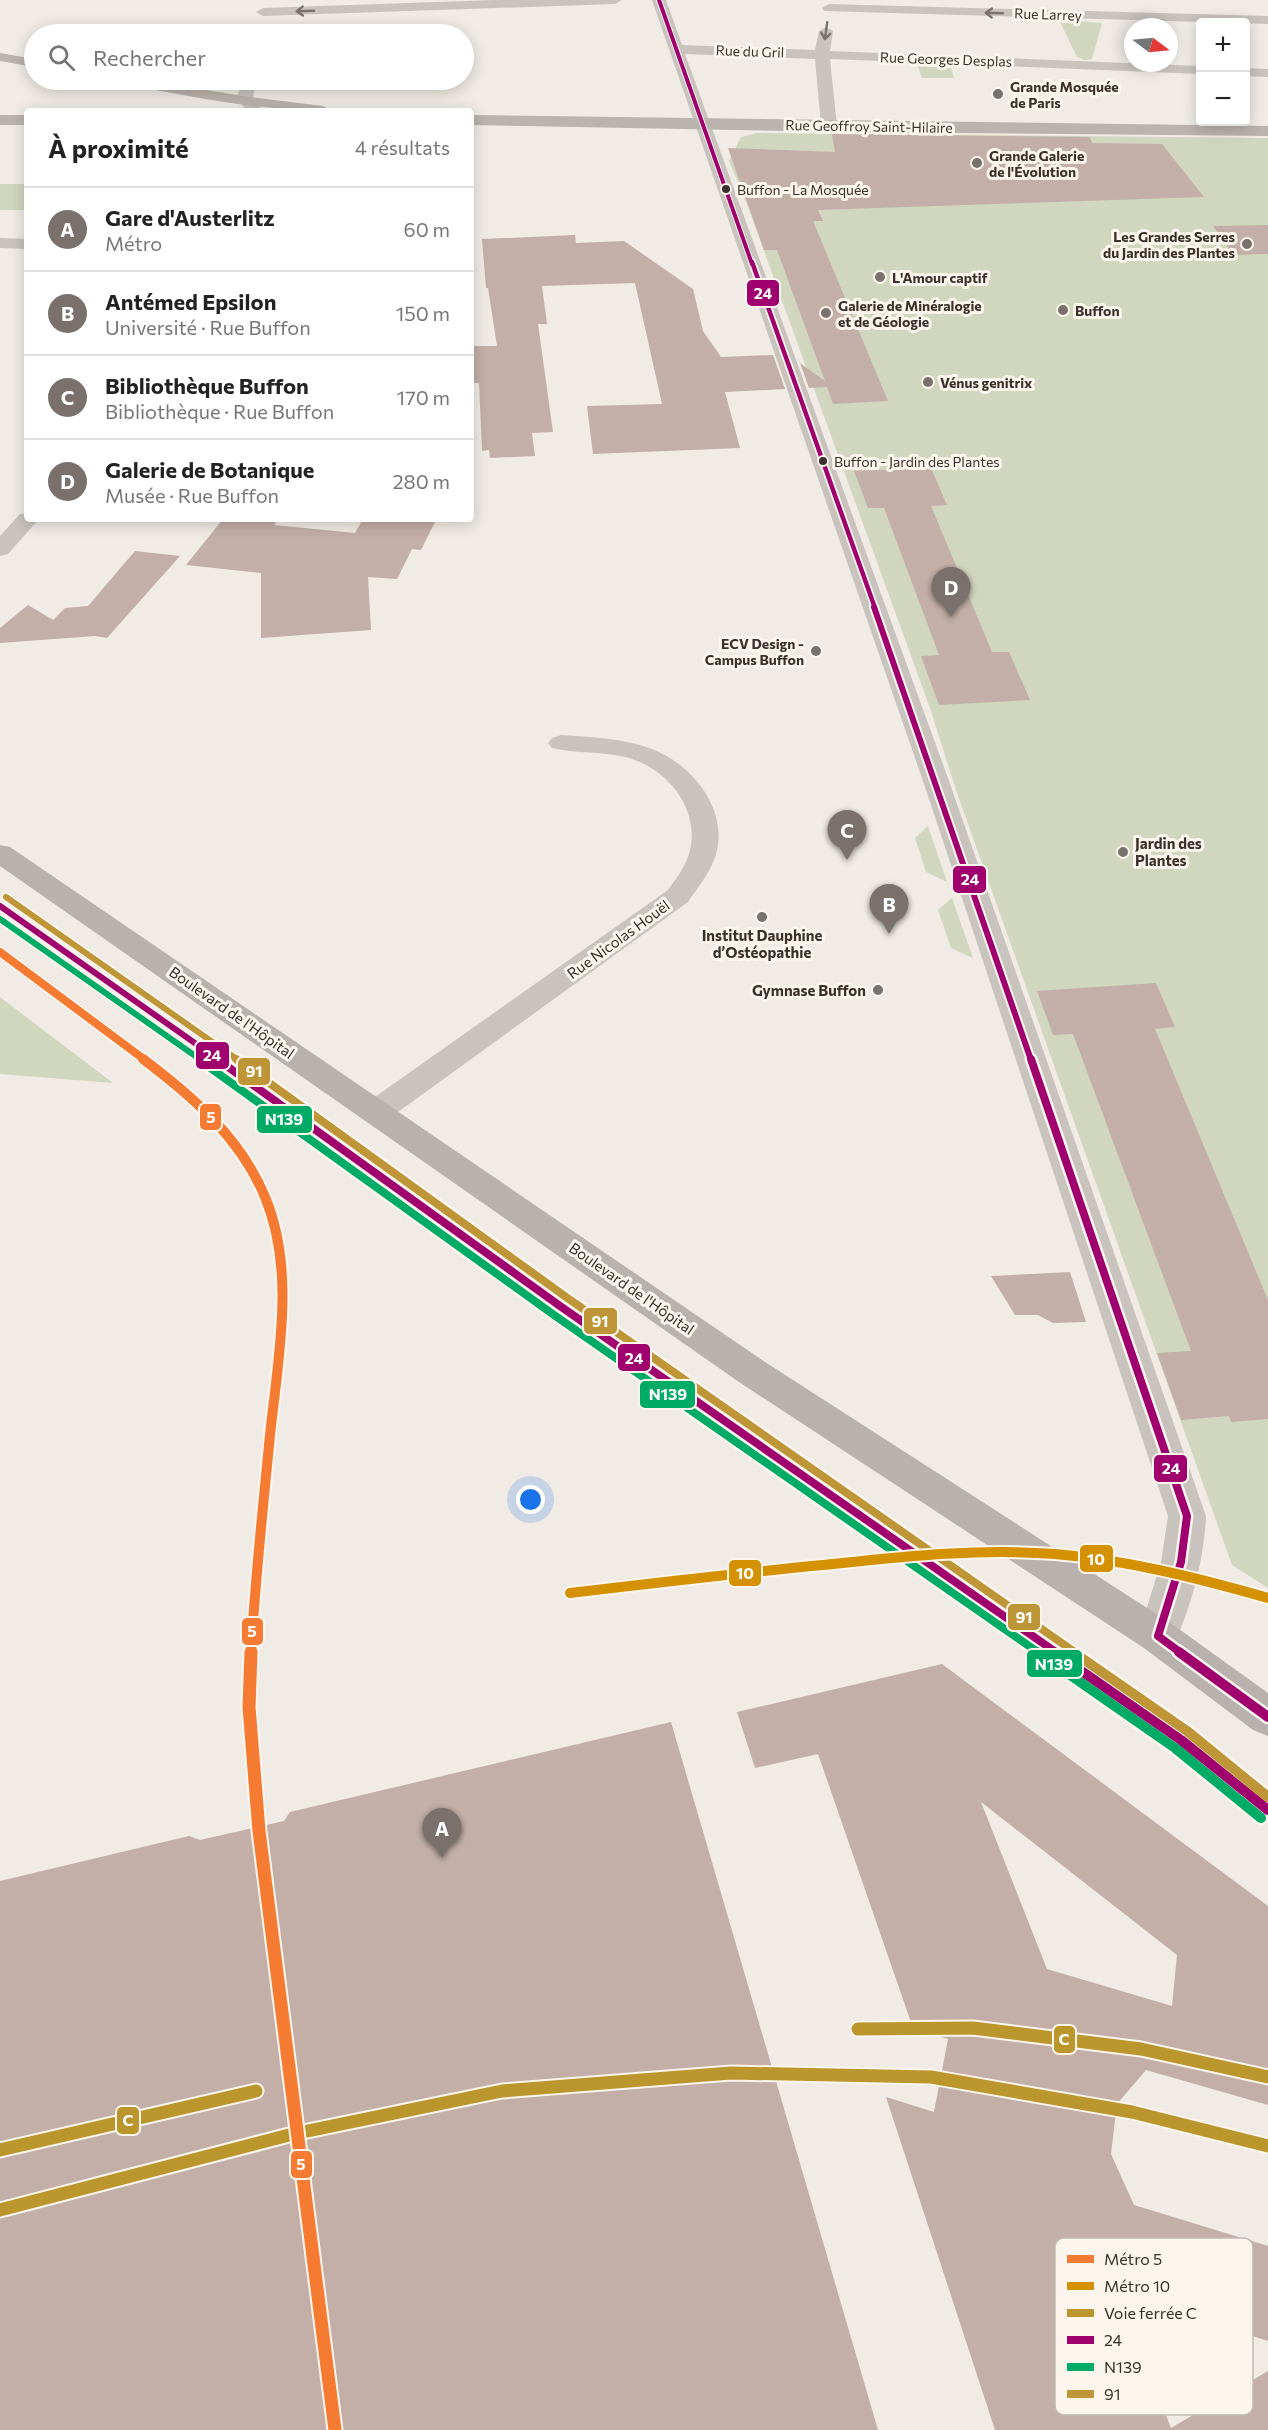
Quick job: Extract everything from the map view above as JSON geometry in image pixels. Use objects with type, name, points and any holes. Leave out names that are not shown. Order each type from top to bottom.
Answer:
[{"type":"main road","name":"Boulevard de l'Hôpital","points":[[0,853],[752,1372],[1158,1636],[1268,1717]]},
{"type":"street","points":[[262,13],[615,0]]},
{"type":"street","points":[[659,0],[942,799],[1187,1516],[1187,1530],[1176,1578],[1158,1636]]},
{"type":"street","points":[[1080,15],[1083,0]]},
{"type":"street","points":[[829,126],[822,54],[830,4]]},
{"type":"street","name":"Rue Larrey","points":[[830,4],[1044,14],[1268,20]]},
{"type":"street","points":[[1044,14],[1052,30]]},
{"type":"street","points":[[1112,31],[1116,16]]},
{"type":"street","name":"Rue du Gril","points":[[678,49],[822,54]]},
{"type":"street","points":[[1061,49],[1069,64]]},
{"type":"street","points":[[1103,66],[1107,50]]},
{"type":"street","name":"Rue Georges Desplas","points":[[822,54],[1196,70]]},
{"type":"street","points":[[0,57],[24,61]]},
{"type":"street","points":[[1250,72],[1268,73]]},
{"type":"street","points":[[173,90],[251,106],[280,108]]},
{"type":"street","points":[[246,90],[244,94],[251,106]]},
{"type":"street","points":[[0,120],[24,120]]},
{"type":"street","name":"Rue Geoffroy Saint-Hilaire","points":[[474,120],[1268,131]]},
{"type":"street","points":[[0,243],[24,243]]},
{"type":"street","points":[[0,549],[25,522]]},
{"type":"street","name":"Rue Nicolas Houël","points":[[376,1112],[678,896],[698,866],[706,837],[705,823],[691,791],[678,776],[663,764],[625,749],[561,743]]},
{"type":"green space","points":[[1065,20],[1102,23],[1092,59],[1085,60],[1077,57],[1060,22]]},
{"type":"green space","points":[[918,66],[951,68],[954,78],[922,78]]},
{"type":"green space","name":"Jardin des Plantes","points":[[756,133],[1268,138],[1268,1588],[1232,1565],[957,793],[930,708],[748,207],[729,161],[741,137]]},
{"type":"green space","points":[[0,184],[24,184],[24,210],[0,210]]},
{"type":"green space","points":[[928,826],[947,882],[926,872],[915,838]]},
{"type":"green space","points":[[952,898],[973,958],[951,948],[938,910]]},
{"type":"green space","points":[[0,997],[113,1083],[0,1074]]},
{"type":"building","points":[[832,134],[1090,137],[1092,143],[1162,144],[1204,197],[818,210],[823,221],[813,221],[888,401],[833,404],[827,387],[809,388],[800,363],[825,381],[777,250],[764,250],[728,148],[835,152]]},
{"type":"building","name":"Les Grandes Serres du Jardin des Plantes","points":[[1268,225],[1268,254],[1234,255],[1213,226]]},
{"type":"building","points":[[575,235],[576,243],[624,241],[693,289],[703,331],[721,357],[773,355],[785,389],[725,392],[740,448],[593,454],[587,406],[662,404],[635,283],[542,286],[547,324],[538,324],[553,432],[532,433],[535,456],[490,458],[489,450],[482,451],[479,383],[474,383],[474,346],[497,346],[488,288],[486,288],[482,239]]},
{"type":"building","points":[[931,468],[947,505],[931,506],[992,652],[1009,652],[1030,700],[939,705],[921,656],[939,655],[884,508],[868,508],[854,471]]},
{"type":"building","points":[[221,522],[276,522],[274,525],[355,533],[361,522],[435,522],[421,550],[412,549],[397,579],[368,577],[371,630],[261,638],[261,573],[186,565]]},
{"type":"building","points":[[135,551],[180,556],[107,638],[95,636],[0,643],[0,628],[28,605],[53,620],[65,608],[88,606]]},
{"type":"building","points":[[1156,983],[1175,1027],[1155,1029],[1268,1300],[1268,1419],[1231,1422],[1229,1416],[1181,1420],[1157,1353],[1191,1351],[1073,1034],[1053,1035],[1037,991]]},
{"type":"building","points":[[1070,1272],[1086,1322],[1053,1323],[1038,1315],[1015,1315],[991,1276]]},
{"type":"building","points":[[942,1664],[1268,1906],[1268,2105],[1146,2070],[1117,2104],[1111,2154],[1134,2205],[1242,2238],[1055,2238],[1055,2415],[1166,2415],[1171,2428],[1193,2415],[1253,2415],[1253,2380],[1268,2371],[1268,2430],[995,2430],[886,2097],[934,2112],[948,2039],[913,2028],[818,1754],[755,1768],[737,1712]],"holes":[[[981,1802],[1177,1955],[1172,2006],[1047,1969]]]},
{"type":"building","points":[[671,1722],[878,2430],[0,2430],[0,1881],[189,1836],[200,1840],[284,1821],[290,1812]]},
{"type":"building","points":[[1253,2241],[1268,2246],[1268,2341],[1253,2336]]},
{"type":"metro line","name":"5","points":[[0,952],[150,1064],[203,1109],[236,1143],[265,1196],[276,1231],[282,1277],[279,1350],[254,1593],[249,1707],[259,1831],[335,2430]]},
{"type":"metro line","name":"10","points":[[570,1593],[878,1559],[966,1552],[1025,1552],[1136,1565],[1268,1598]]},
{"type":"rail line","name":"C","points":[[858,2029],[973,2028],[1141,2049],[1268,2077]]},
{"type":"rail line","name":"C","points":[[0,2210],[293,2134],[502,2091],[731,2073],[931,2077],[1132,2112],[1268,2146]]},
{"type":"rail line","name":"C","points":[[0,2150],[256,2091]]},
{"type":"transit line","name":"24","points":[[659,0],[936,781],[1187,1516],[1181,1562],[1158,1636],[1268,1717]]},
{"type":"transit line","name":"91","points":[[6,897],[279,1089],[566,1297],[1187,1731],[1268,1797]]},
{"type":"transit line","name":"24","points":[[0,906],[273,1098],[560,1306],[1181,1740],[1268,1810]]},
{"type":"transit line","name":"N139","points":[[0,919],[267,1107],[554,1315],[1175,1748],[1261,1818]]},
{"type":"place","name":"Grande Mosquée de Paris","points":[[998,94]]},
{"type":"place","name":"Grande Galerie de l'Évolution","points":[[977,163]]},
{"type":"place","name":"Buffon - La Mosquée","points":[[726,189]]},
{"type":"place","name":"Les Grandes Serres du Jardin des Plantes","points":[[1247,244]]},
{"type":"place","name":"L'Amour captif","points":[[880,277]]},
{"type":"place","name":"Buffon","points":[[1063,310]]},
{"type":"place","name":"Galerie de Minéralogie et de Géologie","points":[[826,313]]},
{"type":"place","name":"Vénus genitrix","points":[[928,382]]},
{"type":"place","name":"Buffon - Jardin des Plantes","points":[[823,461]]},
{"type":"place","name":"Galerie de Botanique","points":[[951,617]]},
{"type":"place","name":"ECV Design - Campus Buffon","points":[[816,651]]},
{"type":"place","name":"Jardin des Plantes","points":[[1123,852]]},
{"type":"place","name":"Bibliothèque Buffon","points":[[847,860]]},
{"type":"place","name":"Institut Dauphine d’Ostéopathie","points":[[762,917]]},
{"type":"place","name":"Antémed Epsilon","points":[[889,934]]},
{"type":"place","name":"Gymnase Buffon","points":[[878,990]]},
{"type":"place","name":"Gare d'Austerlitz","points":[[442,1858]]}]
